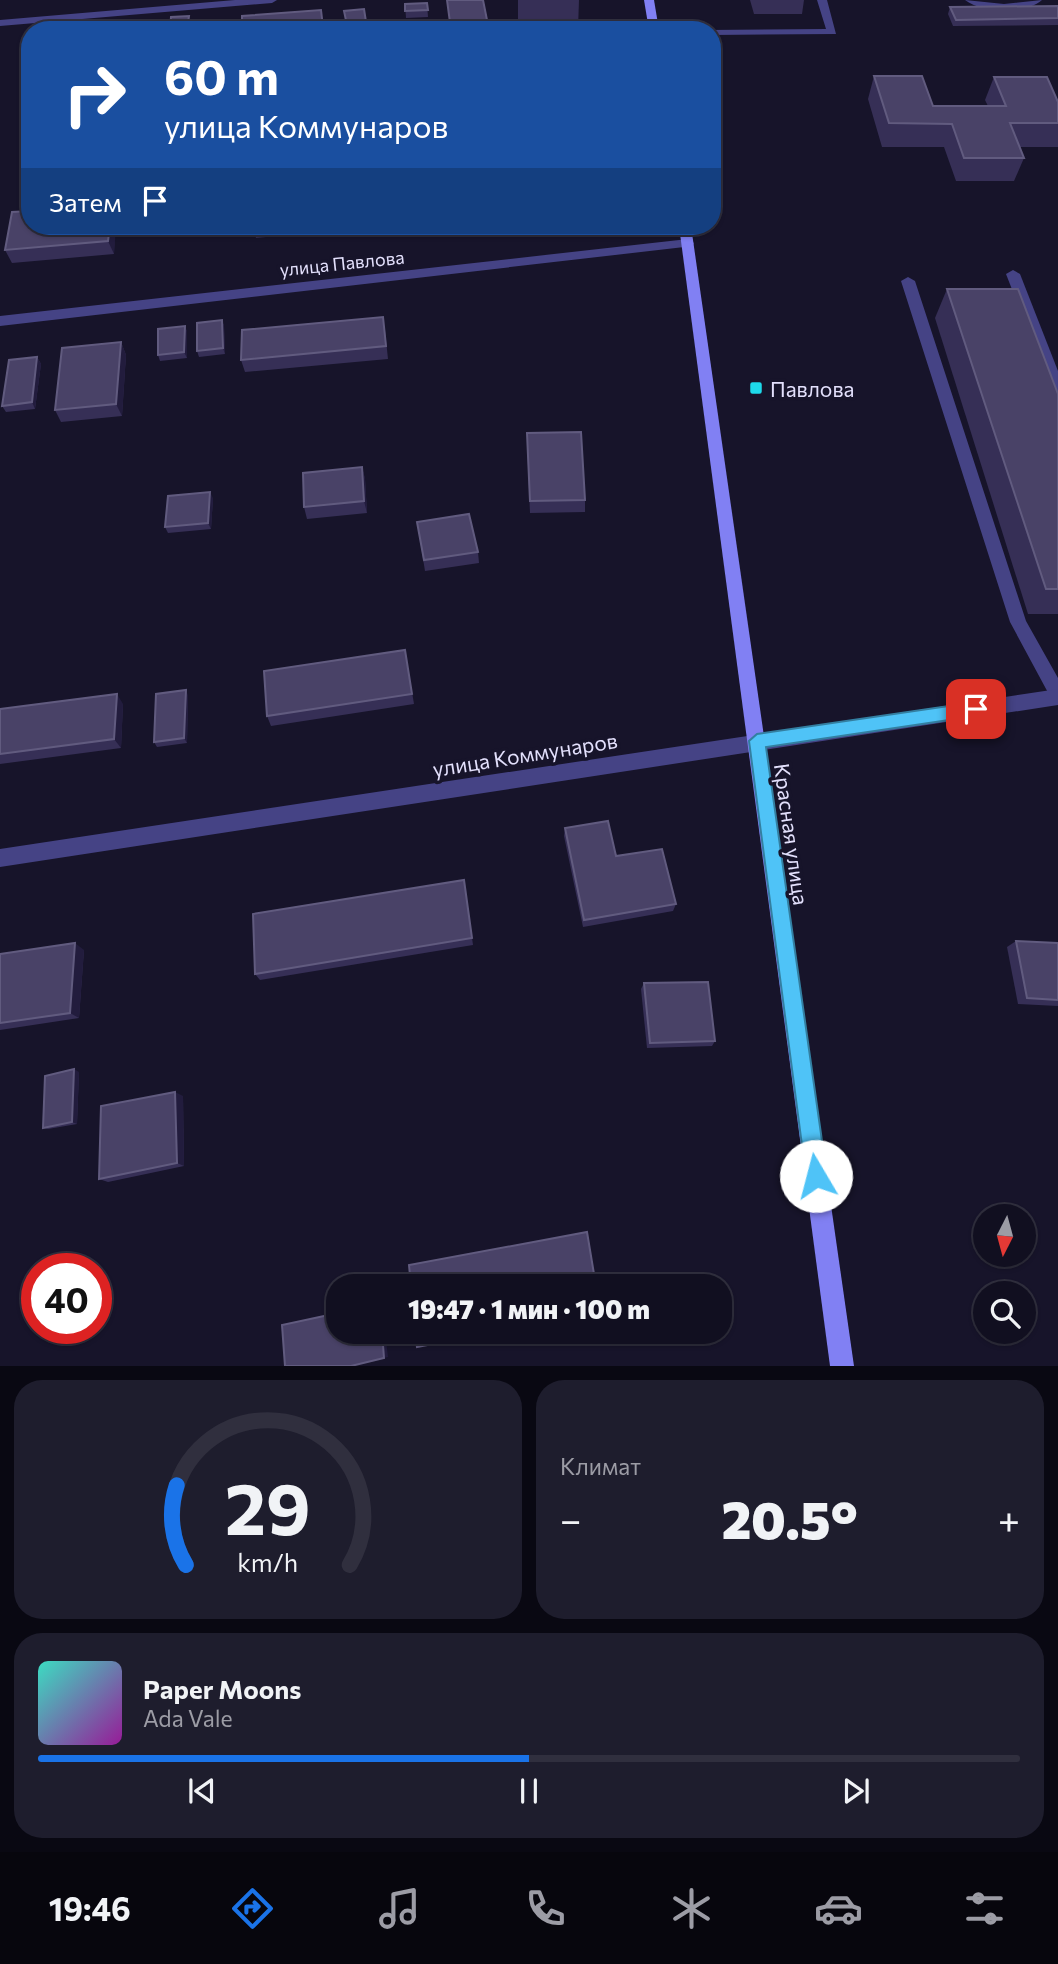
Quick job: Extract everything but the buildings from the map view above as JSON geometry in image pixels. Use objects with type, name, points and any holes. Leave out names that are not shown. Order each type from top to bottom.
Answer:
[{"type":"street","points":[[24,21],[272,0]]},
{"type":"street","points":[[649,0],[652,21]]},
{"type":"street","points":[[721,33],[832,32],[822,0]]},
{"type":"street","points":[[970,0],[983,5],[1028,5],[1037,0]]},
{"type":"street","points":[[0,23],[21,21]]},
{"type":"street","name":"улица Павлова","points":[[0,321],[679,235]]},
{"type":"street","name":"Красная улица","points":[[687,235],[842,1366]]},
{"type":"street","points":[[1013,274],[1058,389]]},
{"type":"street","points":[[908,281],[1018,622],[1058,696]]},
{"type":"street","name":"улица Коммунаров","points":[[0,858],[1058,696]]},
{"type":"place","name":"Павлова","points":[[756,388]]},
{"type":"route","points":[[816,1176],[757,741],[976,709]]}]
